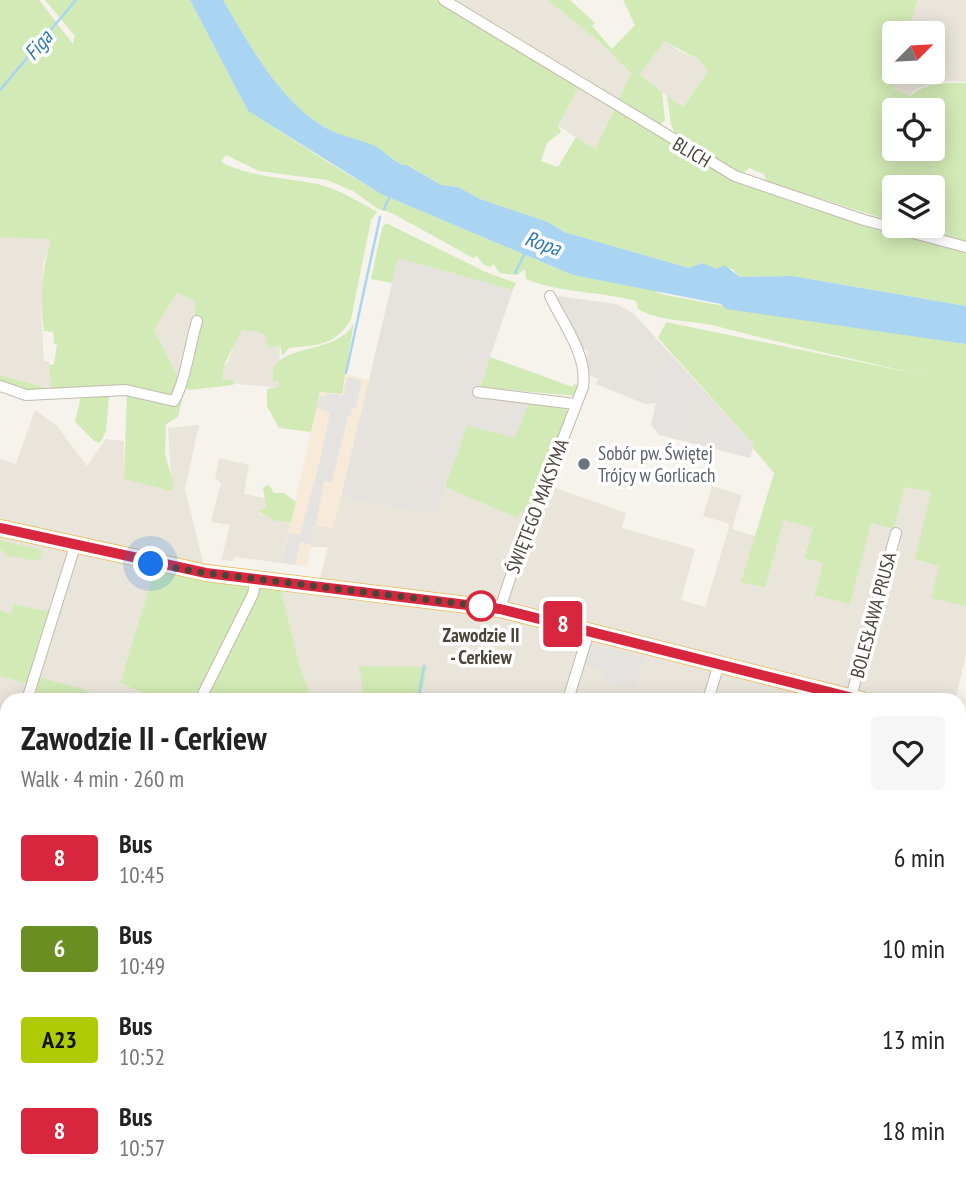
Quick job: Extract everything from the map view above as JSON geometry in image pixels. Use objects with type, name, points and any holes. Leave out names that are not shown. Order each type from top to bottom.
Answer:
[{"type":"main road","points":[[0,528],[162,566],[500,609],[719,664],[817,693]]},
{"type":"street","name":"BLICH","points":[[444,0],[735,176],[864,220],[966,247]]},
{"type":"street","name":"ŚWIĘTEGO MAKSYMA","points":[[500,609],[583,387],[582,365],[575,344],[550,296]]},
{"type":"street","points":[[0,386],[26,395],[126,390],[174,401],[181,389],[182,371],[197,321]]},
{"type":"street","points":[[478,392],[575,404]]},
{"type":"street","name":"BOLESŁAWA PRUSA","points":[[857,693],[896,533]]},
{"type":"street","points":[[29,693],[75,546]]},
{"type":"street","points":[[204,693],[253,594],[256,579]]},
{"type":"street","points":[[570,693],[589,631]]},
{"type":"street","points":[[710,693],[719,664]]},
{"type":"shaded area","points":[[453,0],[548,0],[598,41],[631,73],[595,149],[558,126],[582,79]]},
{"type":"shaded area","points":[[917,0],[966,0],[966,82],[945,81],[945,21],[911,21]]},
{"type":"shaded area","points":[[664,40],[679,51],[698,59],[708,71],[682,108],[640,75]]},
{"type":"shaded area","points":[[893,84],[932,84],[916,89],[909,96],[892,89]]},
{"type":"shaded area","points":[[0,237],[51,238],[43,266],[41,309],[44,361],[49,361],[51,389],[0,375]]},
{"type":"shaded area","points":[[398,258],[513,290],[477,394],[479,398],[529,402],[515,439],[467,425],[435,514],[341,497]]},
{"type":"shaded area","points":[[177,293],[196,300],[195,315],[178,377],[154,330]]},
{"type":"shaded area","points":[[558,296],[616,304],[633,313],[754,445],[750,458],[659,435],[651,424],[656,403],[645,404],[596,384],[598,379],[588,375],[585,361],[588,351],[582,348],[559,305]]},
{"type":"shaded area","points":[[242,325],[280,345],[279,388],[219,382],[222,365],[227,364]]},
{"type":"shaded area","points":[[670,358],[683,373],[692,395],[686,421],[682,420],[680,435],[655,429],[651,424]]},
{"type":"shaded area","points":[[346,374],[370,380],[333,529],[316,525],[307,566],[281,563],[320,392],[342,394]]},
{"type":"shaded area","points":[[347,377],[362,381],[356,408],[352,408],[351,416],[348,416],[332,482],[324,481],[312,545],[300,542],[295,565],[281,563],[289,533],[300,535],[319,464],[330,412],[317,408],[320,396],[325,397],[326,393],[343,396]]},
{"type":"shaded area","points":[[35,410],[57,426],[87,466],[106,439],[124,441],[124,479],[172,491],[168,428],[199,425],[185,489],[204,566],[158,557],[120,683],[144,693],[0,693],[0,676],[30,685],[44,611],[14,604],[11,615],[0,610],[0,459],[16,464]]},
{"type":"shaded area","points":[[729,427],[740,431],[753,445],[749,456],[714,445],[718,430]]},
{"type":"shaded area","points":[[219,458],[249,465],[244,494],[265,496],[266,508],[259,514],[269,515],[276,521],[291,522],[281,563],[234,557],[233,561],[221,560],[230,525],[211,522],[221,483],[215,479]]},
{"type":"shaded area","points":[[550,486],[626,513],[622,528],[695,549],[681,600],[705,607],[730,524],[703,516],[712,486],[742,495],[732,529],[755,536],[742,582],[765,588],[784,520],[813,528],[804,557],[823,563],[814,594],[871,523],[894,529],[905,487],[932,492],[940,566],[966,606],[966,655],[957,693],[422,693],[428,668],[360,666],[363,693],[309,693],[299,664],[281,590],[316,594],[328,547],[311,547],[316,525],[333,528],[341,496],[445,487],[518,517],[521,510],[537,517]]},
{"type":"shaded area","points":[[589,644],[645,659],[636,688],[602,679],[604,670],[582,664]]},
{"type":"green space","points":[[0,0],[39,0],[73,44],[75,36],[45,0],[190,0],[248,111],[381,194],[573,275],[707,303],[966,344],[966,606],[931,598],[939,566],[915,559],[931,492],[905,487],[894,529],[871,523],[850,604],[814,595],[823,563],[804,558],[813,528],[784,520],[765,588],[741,582],[774,473],[753,448],[754,445],[658,338],[666,322],[947,380],[712,325],[655,316],[638,309],[636,301],[538,284],[526,279],[525,269],[517,275],[500,273],[493,264],[491,267],[484,265],[477,256],[473,258],[392,213],[378,209],[353,191],[327,180],[259,171],[226,155],[221,162],[232,167],[325,186],[377,212],[371,220],[351,319],[345,328],[332,339],[289,348],[282,356],[280,345],[272,348],[267,344],[265,335],[253,330],[242,330],[224,365],[222,379],[235,381],[233,385],[189,390],[184,387],[200,320],[195,315],[195,300],[177,293],[154,330],[178,377],[179,385],[171,398],[134,389],[25,393],[0,384],[0,375],[51,389],[49,365],[54,364],[57,344],[54,344],[53,332],[44,331],[42,307],[45,262],[51,239],[0,237]]},
{"type":"green space","points":[[223,0],[442,0],[580,84],[558,126],[561,132],[547,143],[541,161],[558,167],[576,137],[595,149],[615,108],[716,169],[882,223],[882,238],[929,238],[966,250],[966,306],[792,276],[740,277],[732,269],[717,269],[702,263],[689,268],[564,232],[548,222],[480,199],[458,187],[441,185],[369,144],[324,127],[308,116],[279,87],[243,35]]},
{"type":"green space","points":[[548,0],[570,0],[595,23],[592,26],[612,49],[635,25],[623,0],[917,0],[911,21],[882,21],[882,84],[894,84],[893,89],[910,96],[929,86],[966,83],[966,241],[945,235],[945,175],[882,175],[882,218],[766,181],[764,174],[749,168],[743,174],[677,137],[671,125],[667,96],[683,107],[708,71],[698,59],[664,41],[640,75],[662,92],[665,120],[659,126],[618,101],[631,73],[598,41]]},
{"type":"green space","points":[[386,223],[488,273],[516,283],[513,290],[398,258],[392,283],[371,279],[382,228]]},
{"type":"green space","points":[[354,322],[342,394],[320,392],[311,432],[279,428],[267,406],[267,389],[279,387],[279,381],[273,381],[274,368],[292,354],[334,341],[346,333]]},
{"type":"green space","points":[[490,357],[573,387],[574,384],[579,385],[576,396],[480,387]]},
{"type":"green space","points":[[127,392],[182,400],[178,417],[166,424],[165,455],[174,485],[172,491],[124,479]]},
{"type":"green space","points":[[109,395],[106,431],[100,443],[94,441],[75,422],[81,396]]},
{"type":"green space","points":[[529,402],[564,406],[567,410],[563,430],[557,439],[531,515],[521,511],[518,518],[445,487],[467,425],[515,438]]},
{"type":"green space","points":[[269,485],[274,493],[284,493],[296,502],[291,522],[276,521],[257,511],[266,508],[263,487]]},
{"type":"green space","points":[[0,540],[42,550],[41,558],[33,560],[9,557],[0,549]]},
{"type":"green space","points":[[154,571],[248,587],[248,594],[198,693],[144,693],[120,683]]},
{"type":"green space","points":[[258,588],[281,590],[299,664],[309,693],[206,693]]},
{"type":"green space","points":[[14,604],[45,611],[53,608],[30,685],[0,676],[0,610],[11,614]]},
{"type":"green space","points":[[359,666],[428,667],[422,693],[363,693]]},
{"type":"green space","points":[[38,677],[89,691],[89,693],[33,693]]},
{"type":"water","name":"Ropa","points":[[190,0],[223,0],[266,70],[308,116],[330,130],[375,146],[399,163],[441,185],[458,187],[480,199],[548,222],[564,232],[689,268],[702,263],[717,269],[724,265],[740,277],[792,276],[966,306],[966,344],[726,309],[721,304],[573,275],[381,194],[248,111]]},
{"type":"waterway","name":"Figa","points":[[0,90],[76,0]]},
{"type":"waterway","points":[[384,209],[390,196]]},
{"type":"waterway","points":[[346,373],[380,217]]},
{"type":"waterway","name":"Ropa","points":[[515,273],[526,251]]},
{"type":"waterway","points":[[419,693],[424,666]]},
{"type":"bus line","name":"8","points":[[0,528],[162,566],[500,609],[834,693]]},
{"type":"place","name":"Sobór pw. Świętej Trójcy w Gorlicach","points":[[584,464]]},
{"type":"place","name":"Zawodzie II - Cerkiew","points":[[481,606]]},
{"type":"route","points":[[151,564],[267,581],[481,606]]}]
